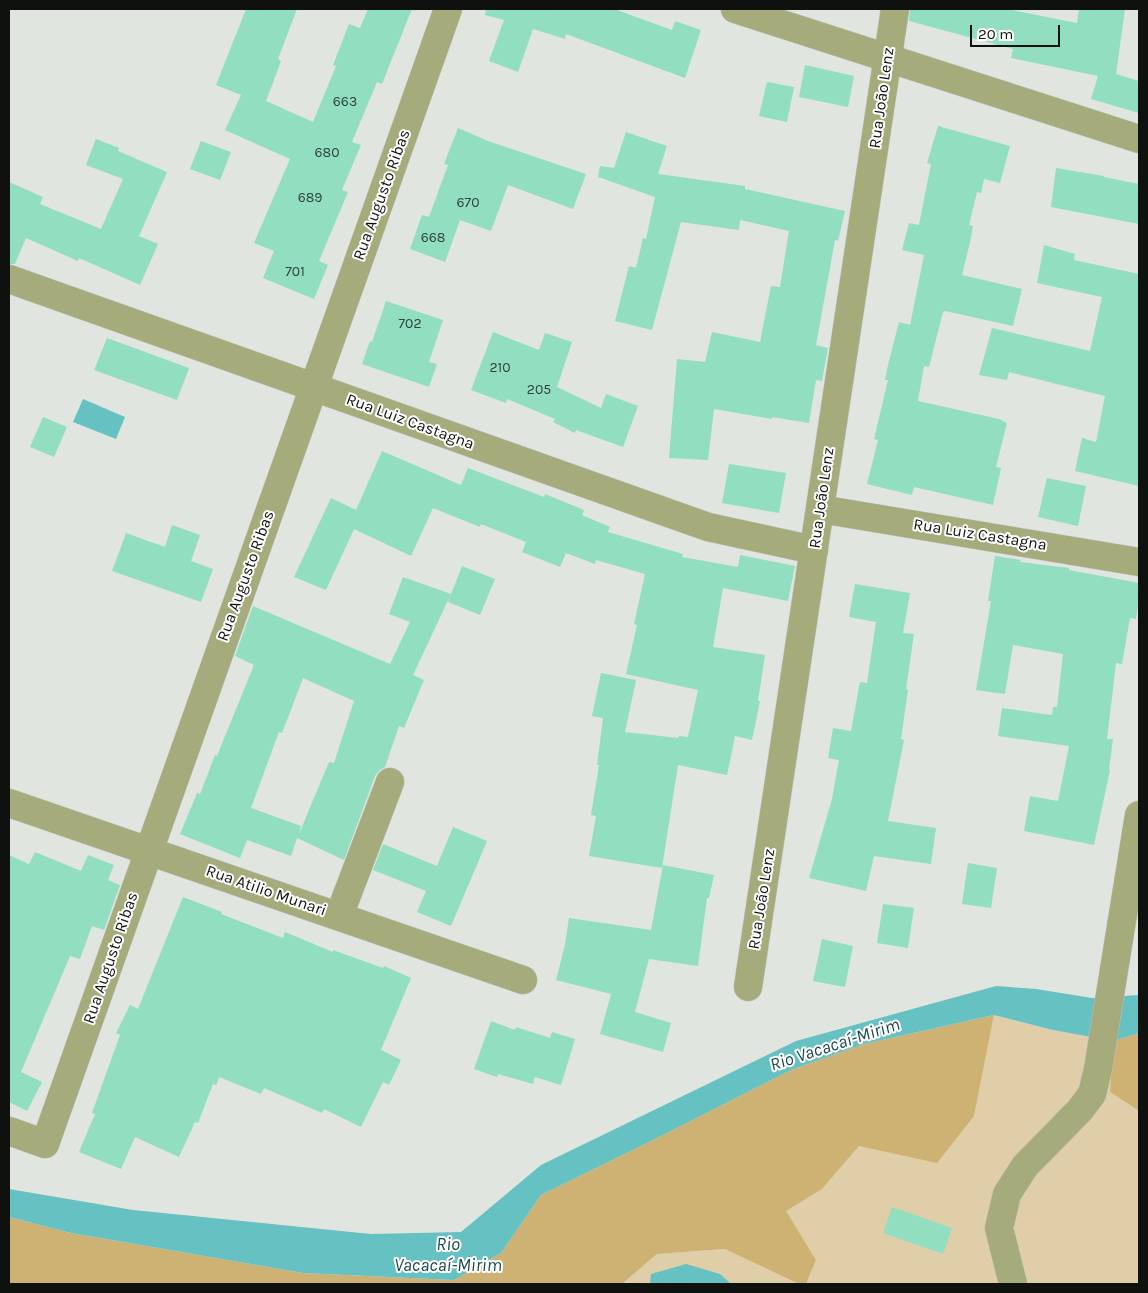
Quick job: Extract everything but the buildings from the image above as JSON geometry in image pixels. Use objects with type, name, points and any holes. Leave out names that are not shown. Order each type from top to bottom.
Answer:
[{"type":"street","name":"Rua Augusto Ribas","points":[[9,1131],[45,1144],[448,9]]},
{"type":"street","points":[[735,9],[1139,139]]},
{"type":"street","name":"Rua João Lenz","points":[[748,987],[895,9]]},
{"type":"street","name":"Rua Luiz Castagna","points":[[9,279],[708,527],[814,550]]},
{"type":"street","name":"Rua Luiz Castagna","points":[[820,509],[1139,562]]},
{"type":"street","points":[[339,916],[390,782]]},
{"type":"street","name":"Rua Atilio Munari","points":[[9,803],[523,980]]},
{"type":"street","points":[[1013,1284],[998,1228],[1007,1194],[1025,1166],[1080,1110],[1092,1094],[1098,1069],[1139,815]]},
{"type":"shaded area","points":[[994,1015],[1053,1030],[1113,1041],[1110,1092],[1139,1111],[1139,1284],[806,1284],[816,1260],[785,1211],[822,1189],[859,1146],[974,1116]]},
{"type":"shaded area","points":[[994,1015],[974,1116],[937,1163],[859,1146],[822,1189],[786,1211],[816,1260],[806,1284],[799,1284],[725,1249],[657,1254],[622,1284],[9,1284],[9,1217],[71,1233],[303,1273],[454,1280],[501,1253],[541,1195],[791,1070],[864,1044]]},
{"type":"shaded area","points":[[1139,1033],[1139,1111],[1110,1092],[1113,1041]]},
{"type":"shaded area","points":[[726,1249],[799,1284],[622,1284],[657,1254]]},
{"type":"water","points":[[83,399],[125,417],[116,439],[73,422]]},
{"type":"water","name":"Rio Vacacaí-Mirim","points":[[996,986],[1036,989],[1092,998],[1139,995],[1139,1033],[1113,1041],[1053,1030],[994,1015],[864,1044],[791,1070],[541,1195],[501,1253],[454,1280],[303,1273],[71,1233],[9,1217],[9,1189],[133,1210],[371,1234],[461,1232],[541,1165],[796,1041]]},
{"type":"water","points":[[686,1264],[720,1274],[731,1284],[650,1284],[651,1274]]}]
